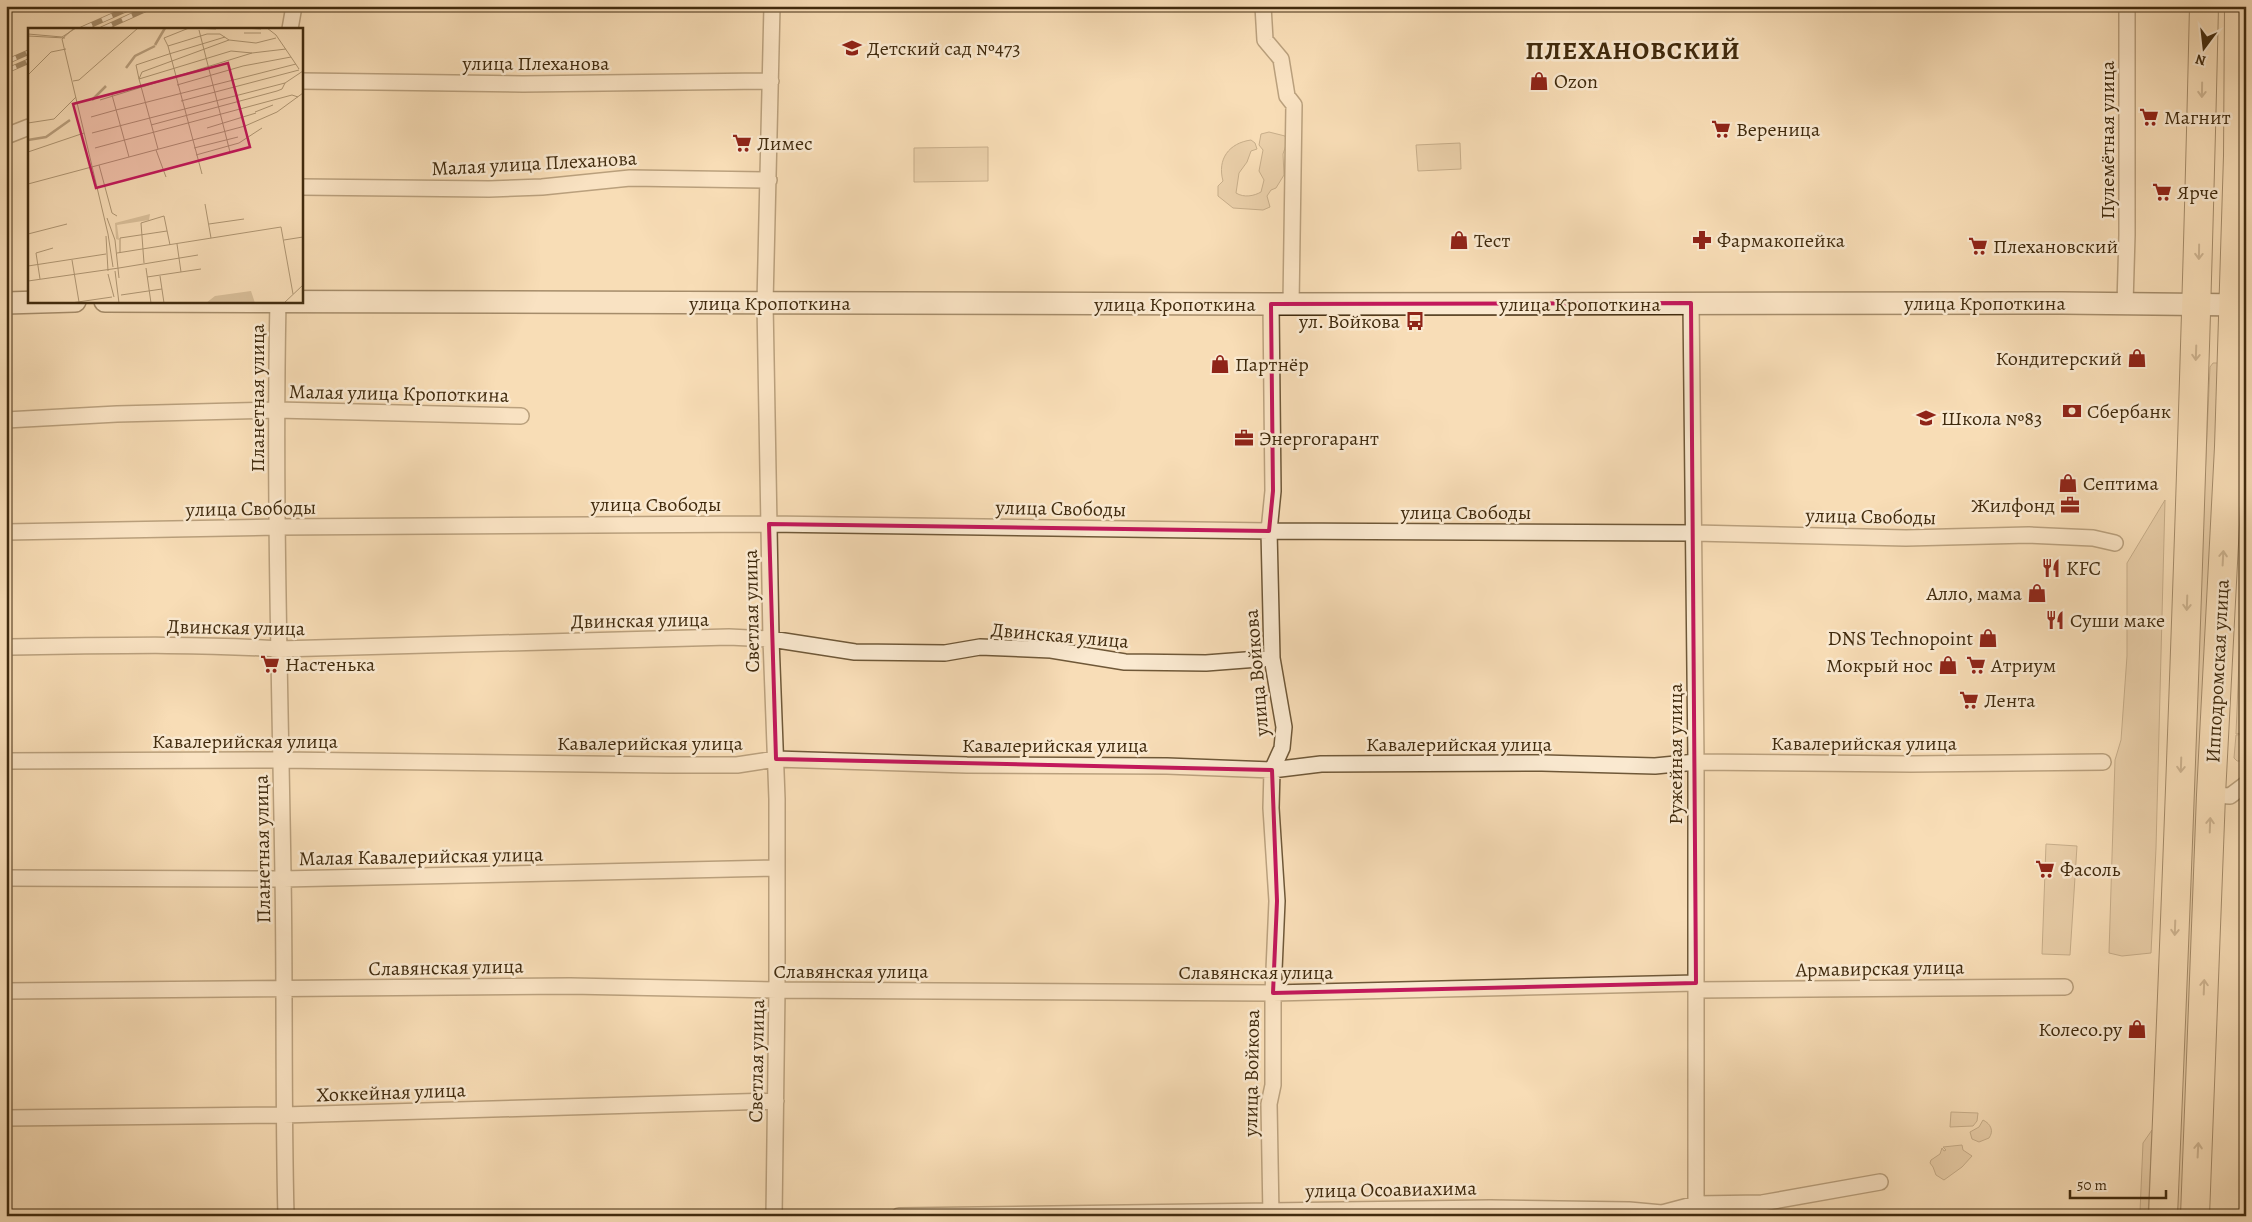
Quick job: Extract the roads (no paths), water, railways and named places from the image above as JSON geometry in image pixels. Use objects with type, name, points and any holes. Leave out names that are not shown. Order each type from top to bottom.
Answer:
[{"type":"highway","name":"Ипподромская улица","points":[[2163,1216],[2174,968],[2197,304],[2204,6]]},
{"type":"highway","name":"Ипподромская улица","points":[[2195,1216],[2211,795],[2229,447],[2240,304],[2239,6]]},
{"type":"main road","points":[[6,303],[40,302]]},
{"type":"main road","name":"улица Кропоткина","points":[[278,302],[2240,304]]},
{"type":"street","points":[[290,28],[290,19],[294,6]]},
{"type":"street","name":"Светлая улица","points":[[772,6],[765,303],[771,639],[776,759],[778,990],[774,1216]]},
{"type":"street","name":"улица Войкова","points":[[1264,6],[1265,40],[1281,59],[1287,96],[1294,105],[1281,304],[1273,491],[1269,531],[1272,658],[1284,727],[1282,748],[1272,770],[1271,808],[1277,901],[1273,993],[1273,1086],[1269,1104],[1271,1214]]},
{"type":"street","name":"Пулемётная улица","points":[[2125,304],[2127,235],[2127,6]]},
{"type":"street","name":"улица Плеханова","points":[[302,81],[524,84],[771,81]]},
{"type":"street","points":[[6,136],[28,127]]},
{"type":"street","name":"Малая улица Плеханова","points":[[302,187],[490,189],[542,187],[630,178],[768,180]]},
{"type":"street","name":"Планетная улица","points":[[278,302],[277,527],[286,1216]]},
{"type":"street","name":"Ружейная улица","points":[[1689,1209],[1696,986],[1696,762],[1691,304]]},
{"type":"street","name":"Малая улица Кропоткина","points":[[6,420],[117,414],[277,410],[521,416]]},
{"type":"street","name":"улица Свободы","points":[[6,532],[277,527],[770,524],[1269,531],[1694,533],[1906,538],[2029,535],[2093,538],[2115,543]]},
{"type":"street","name":"Двинская улица","points":[[6,647],[136,646],[279,649],[729,637],[771,639],[855,652],[945,653],[980,647],[1051,650],[1125,662],[1206,663],[1272,658]]},
{"type":"street","name":"Кавалерийская улица","points":[[6,761],[281,760],[668,765],[737,764],[776,759],[967,765],[1167,766],[1272,770],[1320,764],[1542,763],[1655,766],[1696,762],[1920,764],[2103,762]]},
{"type":"street","points":[[2211,795],[2230,796],[2246,784]]},
{"type":"street","name":"Малая Кавалерийская улица","points":[[6,878],[283,879],[776,868]]},
{"type":"street","name":"Славянская улица","points":[[6,991],[570,986],[778,990],[1273,993],[1696,986]]},
{"type":"street","name":"Армавирская улица","points":[[1696,986],[2065,987]]},
{"type":"street","name":"Хоккейная улица","points":[[6,1118],[284,1115],[776,1101]]},
{"type":"street","name":"улица Осоавиахима","points":[[899,1216],[1271,1214],[1490,1208],[1628,1210],[1662,1213],[1762,1203],[1880,1182]]},
{"type":"railway","points":[[84,28],[134,6]]},
{"type":"railway","points":[[104,28],[153,6]]},
{"type":"railway","points":[[6,62],[28,52]]},
{"type":"railway","points":[[6,71],[28,61]]},
{"type":"place","name":"Детский сад №473","points":[[852,48]]},
{"type":"place","name":"Ozon","points":[[1539,81]]},
{"type":"place","name":"Магнит","points":[[2149,117]]},
{"type":"place","name":"Вереница","points":[[1721,129]]},
{"type":"place","name":"Лимес","points":[[742,143]]},
{"type":"place","name":"Ярче","points":[[2162,192]]},
{"type":"place","name":"Тест","points":[[1459,240]]},
{"type":"place","name":"Фармакопейка","points":[[1702,240]]},
{"type":"place","name":"Плехановский","points":[[1978,246]]},
{"type":"place","name":"ул. Войкова","points":[[1415,321]]},
{"type":"place","name":"Кондитерский","points":[[2137,358]]},
{"type":"place","name":"Партнёр","points":[[1220,364]]},
{"type":"place","name":"Сбербанк","points":[[2072,411]]},
{"type":"place","name":"Школа №83","points":[[1926,418]]},
{"type":"place","name":"Энергогарант","points":[[1244,438]]},
{"type":"place","name":"Септима","points":[[2068,483]]},
{"type":"place","name":"Жилфонд","points":[[2070,505]]},
{"type":"place","name":"KFC","points":[[2051,568]]},
{"type":"place","name":"Алло, мама","points":[[2037,593]]},
{"type":"place","name":"Суши маке","points":[[2055,620]]},
{"type":"place","name":"DNS Technopoint","points":[[1988,638]]},
{"type":"place","name":"Настенька","points":[[270,664]]},
{"type":"place","name":"Мокрый нос","points":[[1948,665]]},
{"type":"place","name":"Атриум","points":[[1976,665]]},
{"type":"place","name":"Лента","points":[[1969,700]]},
{"type":"place","name":"Фасоль","points":[[2045,869]]},
{"type":"place","name":"Колесо.ру","points":[[2137,1029]]},
{"type":"district","name":"ПЛЕХАНОВСКИЙ","points":[[1633,50]]}]
